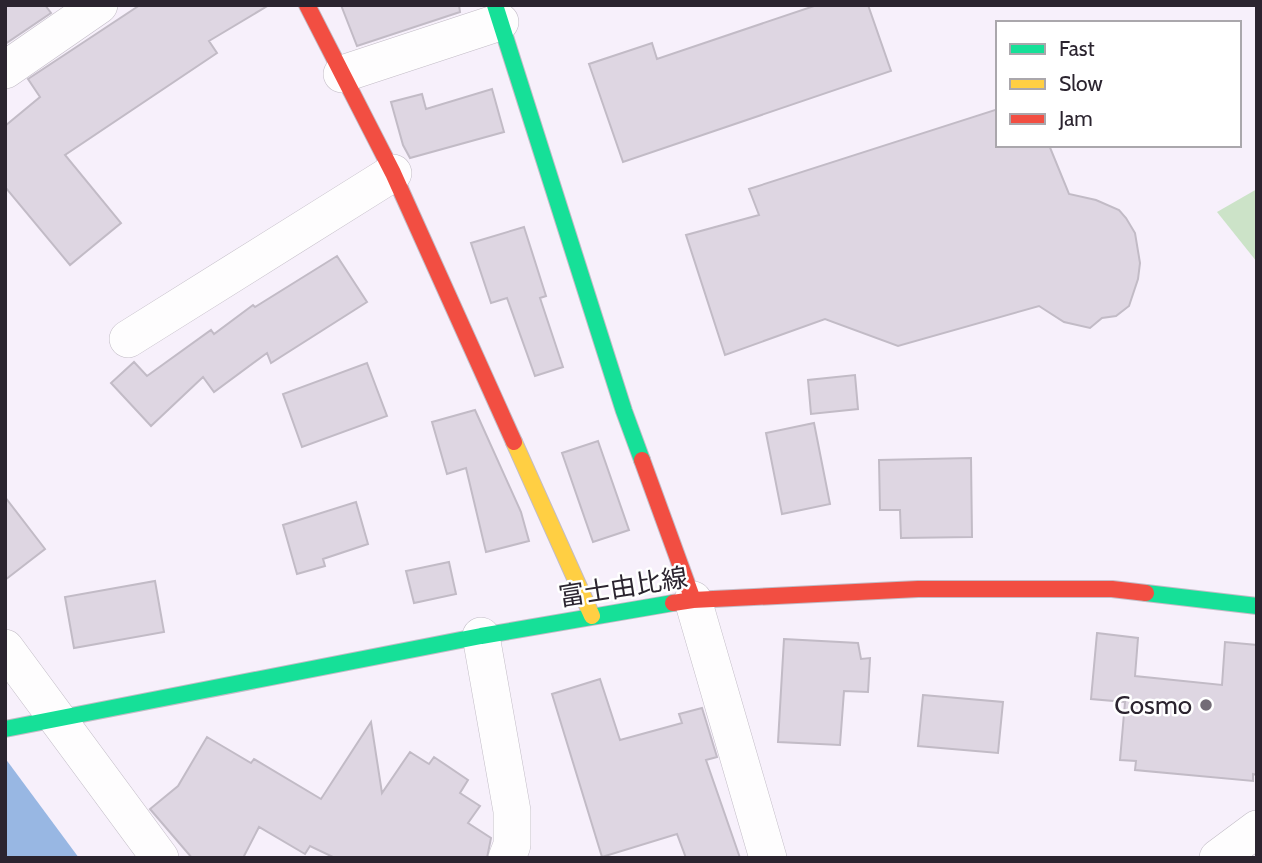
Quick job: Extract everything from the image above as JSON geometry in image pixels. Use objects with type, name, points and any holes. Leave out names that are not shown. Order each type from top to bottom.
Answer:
[{"type":"street","points":[[5,70],[99,5]]},
{"type":"street","points":[[307,5],[393,173],[592,616]]},
{"type":"street","points":[[342,74],[498,13],[624,411],[693,600],[768,858]]},
{"type":"street","points":[[128,339],[393,173]]},
{"type":"street","name":"富士由比線","points":[[5,730],[481,636],[693,600],[918,589],[1112,589],[1257,606]]},
{"type":"street","points":[[481,636],[512,811],[513,845],[507,858]]},
{"type":"street","points":[[5,648],[45,722],[160,858]]},
{"type":"street","points":[[1218,858],[1257,829]]},
{"type":"green space","points":[[1257,189],[1257,262],[1217,212]]},
{"type":"water","points":[[5,758],[79,858],[5,858]]},
{"type":"building","points":[[5,5],[45,5],[51,13],[5,44]]},
{"type":"building","points":[[140,5],[269,5],[209,41],[217,53],[65,155],[121,223],[70,265],[5,187],[5,126],[40,97],[28,79]]},
{"type":"building","points":[[341,5],[459,5],[460,12],[357,46]]},
{"type":"building","points":[[817,5],[868,5],[891,71],[623,162],[589,64],[652,43],[657,59]]},
{"type":"building","points":[[492,89],[504,132],[410,158],[403,145],[391,102],[422,94],[426,109]]},
{"type":"building","points":[[996,110],[996,147],[1050,147],[1069,194],[1096,200],[1119,210],[1126,218],[1135,233],[1140,263],[1138,279],[1129,306],[1116,316],[1102,318],[1090,328],[1064,322],[1039,306],[898,346],[825,319],[725,355],[686,235],[759,215],[749,189]]},
{"type":"building","points":[[524,227],[546,296],[540,298],[563,367],[535,376],[507,298],[491,303],[471,243]]},
{"type":"building","points":[[337,256],[367,302],[271,363],[267,353],[214,392],[203,377],[151,426],[111,383],[134,362],[147,376],[211,330],[214,334],[253,305],[255,307]]},
{"type":"building","points":[[367,363],[387,416],[302,447],[283,394]]},
{"type":"building","points":[[855,375],[858,409],[811,414],[808,380]]},
{"type":"building","points":[[475,410],[521,512],[529,541],[486,552],[466,468],[447,474],[432,422]]},
{"type":"building","points":[[814,423],[830,504],[782,514],[766,433]]},
{"type":"building","points":[[598,441],[629,530],[593,542],[562,453]]},
{"type":"building","points":[[971,458],[972,537],[901,538],[900,510],[880,510],[879,460]]},
{"type":"building","points":[[5,497],[45,549],[5,580]]},
{"type":"building","points":[[356,502],[368,544],[323,559],[325,566],[297,574],[283,525]]},
{"type":"building","points":[[449,562],[456,594],[414,603],[406,571]]},
{"type":"building","points":[[155,581],[164,632],[74,648],[65,597]]},
{"type":"building","name":"Cosmo","points":[[1097,633],[1138,638],[1135,676],[1222,685],[1225,642],[1257,645],[1257,775],[1253,774],[1253,781],[1135,770],[1136,761],[1120,760],[1125,702],[1091,699]]},
{"type":"building","points":[[784,639],[858,643],[861,659],[870,658],[868,692],[844,691],[840,745],[778,742]]},
{"type":"building","points":[[600,679],[620,740],[682,723],[679,714],[702,708],[717,757],[706,760],[740,858],[686,858],[677,834],[602,857],[552,694]]},
{"type":"building","points":[[923,695],[1003,702],[998,753],[918,746]]},
{"type":"building","points":[[371,722],[382,793],[410,752],[429,764],[434,757],[468,780],[460,793],[480,806],[468,823],[491,838],[487,858],[335,858],[310,846],[305,854],[259,827],[243,858],[192,858],[150,809],[178,786],[207,737],[251,763],[254,759],[321,799]]},
{"type":"traffic: fast","points":[[495,5],[642,460]]},
{"type":"traffic: fast","points":[[1146,593],[1257,606]]},
{"type":"traffic: fast","points":[[5,729],[481,636],[673,603]]},
{"type":"traffic: slow","points":[[514,442],[592,616]]},
{"type":"traffic: jam","points":[[307,5],[393,173],[514,442]]},
{"type":"traffic: jam","points":[[642,460],[693,600]]},
{"type":"traffic: jam","points":[[673,603],[918,589],[1112,589],[1146,593]]},
{"type":"place","name":"Cosmo","points":[[1206,705]]}]
